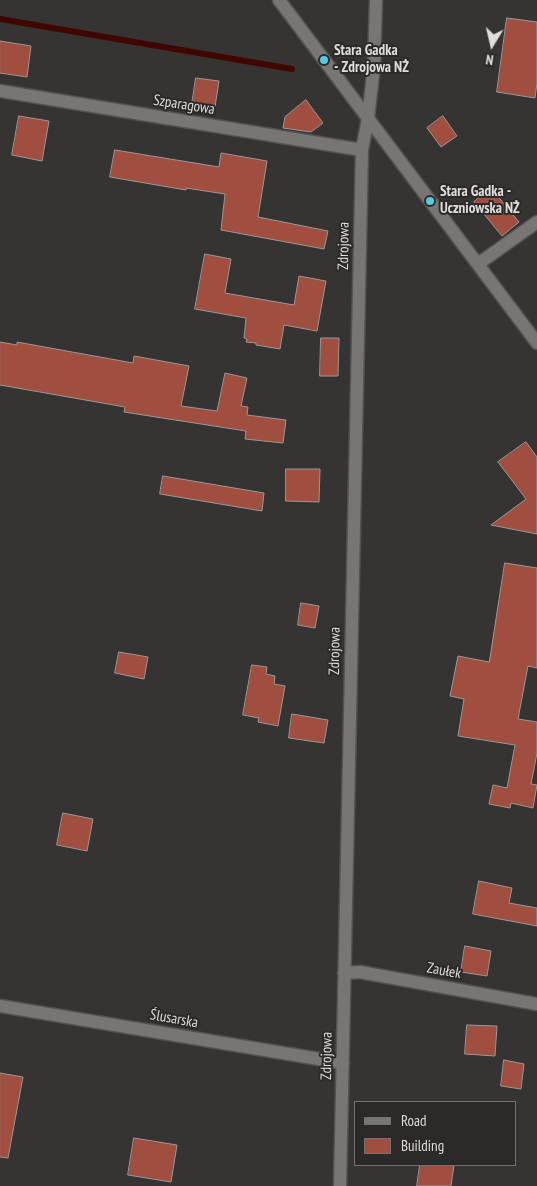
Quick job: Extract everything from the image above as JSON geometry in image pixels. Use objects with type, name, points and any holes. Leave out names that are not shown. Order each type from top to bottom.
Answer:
[{"type":"street","points":[[279,0],[537,343]]},
{"type":"street","name":"Zdrojowa","points":[[340,1186],[362,150],[374,66],[376,0]]},
{"type":"street","name":"Szparagowa","points":[[0,91],[362,150]]},
{"type":"street","points":[[478,264],[537,222]]},
{"type":"street","name":"Zaułek","points":[[344,973],[360,972],[537,1004]]},
{"type":"street","name":"Ślusarska","points":[[0,1006],[343,1064]]},
{"type":"building","points":[[507,18],[537,22],[537,83],[535,98],[497,92]]},
{"type":"building","points":[[0,41],[31,46],[27,77],[0,73]]},
{"type":"building","points":[[196,78],[219,81],[215,107],[192,104]]},
{"type":"building","points":[[306,100],[323,123],[311,132],[283,128],[285,117]]},
{"type":"building","points":[[19,116],[49,121],[42,161],[12,155]]},
{"type":"building","points":[[443,116],[457,136],[441,147],[427,128]]},
{"type":"building","points":[[115,150],[219,167],[221,153],[267,161],[258,217],[328,231],[324,249],[221,230],[225,194],[186,188],[186,190],[110,177]]},
{"type":"building","points":[[491,188],[519,222],[502,236],[474,202]]},
{"type":"building","points":[[205,254],[231,259],[225,293],[294,305],[299,276],[326,281],[317,331],[284,325],[280,349],[256,345],[256,343],[246,342],[247,339],[244,338],[246,318],[195,309]]},
{"type":"building","points":[[321,338],[339,338],[338,376],[320,376]]},
{"type":"building","points":[[0,342],[17,345],[17,342],[133,363],[134,356],[189,366],[181,406],[217,411],[225,373],[247,378],[241,406],[248,407],[247,415],[286,420],[283,443],[245,439],[246,431],[124,412],[125,407],[0,385]]},
{"type":"building","points":[[526,442],[537,457],[537,534],[491,525],[526,499],[498,462]]},
{"type":"building","points":[[286,469],[320,469],[319,502],[286,501]]},
{"type":"building","points":[[163,476],[264,493],[262,511],[160,494]]},
{"type":"building","points":[[505,563],[537,568],[537,668],[528,666],[518,719],[537,722],[537,753],[531,784],[537,785],[533,808],[511,803],[510,808],[489,804],[493,785],[507,788],[515,745],[458,736],[464,699],[450,696],[458,656],[489,662]]},
{"type":"building","points":[[301,603],[319,606],[315,628],[298,625]]},
{"type":"building","points":[[119,652],[148,657],[144,679],[115,673]]},
{"type":"building","points":[[252,665],[267,667],[266,674],[275,676],[274,684],[285,686],[278,726],[258,722],[259,718],[243,715]]},
{"type":"building","points":[[292,714],[328,720],[324,743],[289,738]]},
{"type":"building","points":[[63,813],[93,819],[87,851],[57,845]]},
{"type":"building","points":[[479,881],[512,888],[509,903],[537,908],[537,926],[473,914]]},
{"type":"building","points":[[465,946],[491,951],[487,976],[461,972]]},
{"type":"building","points":[[467,1025],[497,1026],[495,1056],[465,1054]]},
{"type":"building","points":[[504,1060],[524,1064],[521,1089],[501,1086]]},
{"type":"building","points":[[0,1073],[23,1077],[8,1158],[0,1157]]},
{"type":"building","points":[[134,1138],[177,1145],[171,1182],[128,1175]]},
{"type":"building","points":[[420,1166],[454,1166],[451,1186],[417,1186]]},
{"type":"waterway","points":[[0,19],[292,69]]},
{"type":"place","name":"Stara Gadka - Zdrojowa NŻ","points":[[324,60]]},
{"type":"place","name":"Stara Gadka - Uczniowska NŻ","points":[[430,201]]}]
